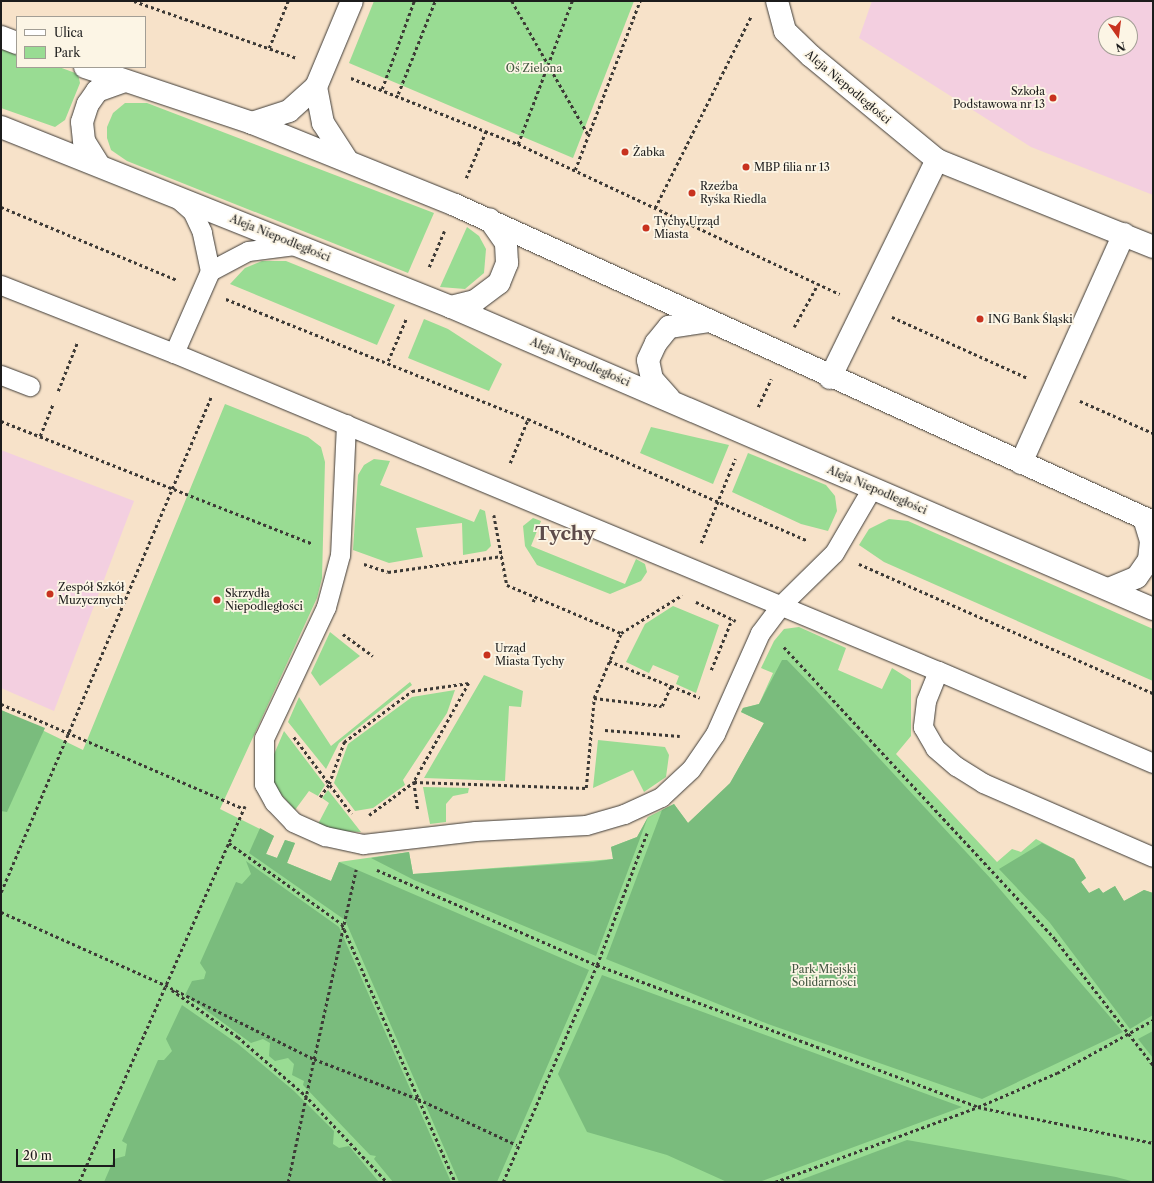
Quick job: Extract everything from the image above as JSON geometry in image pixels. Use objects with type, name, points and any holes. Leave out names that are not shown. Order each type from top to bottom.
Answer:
[{"type":"street","points":[[252,123],[289,111],[316,87],[352,1]]},
{"type":"street","name":"Aleja Niepodległości","points":[[777,1],[785,31],[811,56],[937,160],[1124,234],[1153,247]]},
{"type":"street","points":[[1,37],[16,43]]},
{"type":"street","points":[[88,68],[252,123],[347,160],[489,219],[830,378],[1149,520],[1151,541],[1148,560],[1137,577],[1109,589]]},
{"type":"street","points":[[99,165],[84,141],[82,122],[88,104],[98,91],[124,81]]},
{"type":"street","points":[[316,87],[322,123],[347,160]]},
{"type":"street","name":"Aleja Niepodległości","points":[[1,127],[451,307],[1153,609]]},
{"type":"street","points":[[830,378],[867,306],[937,160]]},
{"type":"street","points":[[451,307],[475,301],[499,283],[507,263],[506,242],[489,219]]},
{"type":"street","points":[[1020,463],[1124,234]]},
{"type":"street","points":[[671,401],[652,379],[648,360],[653,349],[669,327],[709,321]]},
{"type":"lane","points":[[174,353],[210,271],[202,232],[192,211],[176,196]]},
{"type":"lane","points":[[210,271],[248,250],[299,245]]},
{"type":"lane","points":[[1,285],[86,320],[221,372],[781,605],[1153,763]]},
{"type":"lane","points":[[1,375],[30,386]]},
{"type":"lane","points":[[346,424],[340,555],[321,617],[264,738],[264,784],[274,802],[293,822],[360,853],[422,839],[490,830],[586,825],[624,814],[661,797],[691,770],[715,734],[760,633],[781,605],[834,553],[872,488]]},
{"type":"lane","points":[[938,672],[926,701],[923,727],[935,748],[983,784],[1153,857]]},
{"type":"path","points":[[134,1],[302,60]]},
{"type":"path","points":[[269,48],[288,1]]},
{"type":"path","points":[[382,89],[414,1]]},
{"type":"path","points":[[398,94],[435,1]]},
{"type":"path","points":[[512,1],[588,135]]},
{"type":"path","points":[[518,144],[572,1]]},
{"type":"path","points":[[574,170],[640,1]]},
{"type":"path","points":[[655,208],[753,12]]},
{"type":"path","points":[[349,77],[398,94],[518,144],[818,284],[1153,433]]},
{"type":"path","points":[[465,182],[486,131]]},
{"type":"path","points":[[1,208],[183,282]]},
{"type":"path","points":[[426,273],[446,227]]},
{"type":"path","points":[[792,331],[818,284]]},
{"type":"path","points":[[218,296],[388,361],[718,499],[834,553],[1153,693]]},
{"type":"path","points":[[388,361],[408,315]]},
{"type":"path","points":[[40,436],[86,320]]},
{"type":"path","points":[[1,892],[67,733],[174,487],[221,372]]},
{"type":"path","points":[[756,411],[772,376]]},
{"type":"path","points":[[528,419],[493,508],[507,584],[621,633]]},
{"type":"path","points":[[1,421],[174,487],[340,555],[388,572],[502,556]]},
{"type":"path","points":[[414,782],[586,788],[594,698],[621,633],[682,595],[718,499],[738,452]]},
{"type":"path","points":[[682,595],[778,641],[1055,939],[1153,1065]]},
{"type":"path","points":[[533,602],[535,596]]},
{"type":"path","points":[[321,617],[373,656]]},
{"type":"path","points":[[609,660],[700,698]]},
{"type":"path","points":[[320,797],[330,784],[344,742],[412,691],[470,681],[414,782],[359,822]]},
{"type":"path","points":[[594,698],[662,706],[672,686]]},
{"type":"path","points":[[1,704],[243,808]]},
{"type":"path","points":[[276,713],[359,822],[364,832],[342,924],[288,1182]]},
{"type":"path","points":[[605,730],[685,736]]},
{"type":"path","points":[[414,782],[422,839]]},
{"type":"path","points":[[79,1182],[229,843],[243,808],[264,784]]},
{"type":"path","points":[[503,1182],[517,1145],[597,965],[661,797]]},
{"type":"path","points":[[229,843],[342,924],[455,1182]]},
{"type":"path","points":[[360,853],[597,965],[978,1107],[1153,1143]]},
{"type":"path","points":[[1,912],[165,985],[314,1059],[418,1099],[517,1145]]},
{"type":"path","points":[[165,985],[238,1037],[305,1095],[387,1182]]},
{"type":"path","points":[[775,1182],[978,1107],[1131,1036],[1153,1020]]},
{"type":"shaded area","name":"Szkoła Podstawowa nr 13","points":[[872,1],[1153,1],[1153,195],[1031,147],[859,38]]},
{"type":"shaded area","name":"Zespół Szkół Muzycznych","points":[[1,450],[134,501],[54,711],[1,688]]},
{"type":"green space","name":"Oś Zielona","points":[[374,1],[634,1],[573,158],[349,63]]},
{"type":"green space","points":[[1,49],[16,55],[16,68],[62,68],[78,74],[80,83],[65,120],[55,127],[1,108]]},
{"type":"green space","points":[[125,103],[147,103],[434,213],[408,273],[127,161],[111,150],[107,138],[107,127],[113,113]]},
{"type":"green space","points":[[467,227],[479,236],[486,249],[484,273],[465,289],[440,287]]},
{"type":"green space","points":[[262,261],[286,261],[395,305],[377,345],[230,284],[245,268]]},
{"type":"green space","points":[[424,319],[448,329],[502,364],[489,391],[408,358]]},
{"type":"green space","name":"Park Miejski Solidarności","points":[[225,404],[308,437],[321,447],[325,462],[322,578],[317,598],[220,809],[274,836],[266,854],[277,858],[285,840],[295,843],[287,863],[331,881],[339,862],[409,852],[413,874],[613,859],[611,847],[637,837],[648,817],[674,804],[688,823],[730,784],[764,723],[741,712],[743,708],[759,704],[773,673],[761,668],[774,641],[784,629],[799,627],[846,648],[838,670],[882,689],[892,668],[911,680],[911,736],[896,754],[997,862],[1012,849],[1021,852],[1036,839],[1074,859],[1086,878],[1081,882],[1089,893],[1099,888],[1103,893],[1115,886],[1124,901],[1144,890],[1153,893],[1153,1182],[1,1182],[1,710],[83,750]]},
{"type":"green space","points":[[651,427],[729,445],[713,484],[640,453]]},
{"type":"green space","points":[[748,453],[826,485],[835,496],[837,511],[828,531],[801,524],[732,492]]},
{"type":"green space","points":[[374,459],[390,461],[380,485],[474,522],[480,509],[485,511],[491,546],[486,551],[463,555],[462,523],[416,528],[423,557],[389,563],[353,550],[358,475],[364,465]]},
{"type":"green space","points":[[533,518],[541,521],[531,546],[625,584],[636,559],[645,564],[647,572],[641,581],[610,594],[537,565],[525,546],[523,526]]},
{"type":"green space","points":[[889,519],[908,521],[1153,629],[1153,681],[884,562],[859,545],[869,529]]},
{"type":"green space","points":[[673,606],[719,625],[696,693],[676,684],[679,676],[653,665],[649,673],[626,662],[645,624]]},
{"type":"green space","points":[[330,632],[360,656],[320,686],[311,673]]},
{"type":"green space","points":[[782,660],[787,660],[815,689],[992,880],[1123,1032],[982,1099],[768,1024],[606,959],[662,810],[674,804],[688,823],[730,783],[764,723],[741,712],[743,708],[759,704]]},
{"type":"green space","points":[[484,675],[523,691],[521,707],[509,706],[505,781],[424,778]]},
{"type":"green space","points":[[410,682],[412,685],[339,743],[326,769],[288,722],[299,697],[331,746]]},
{"type":"green space","points":[[455,690],[447,713],[403,780],[405,785],[373,808],[355,811],[334,783],[348,744],[412,697]]},
{"type":"green space","points":[[1,710],[45,728],[7,812],[1,811]]},
{"type":"green space","points":[[284,731],[325,785],[318,796],[309,791],[295,810],[273,785],[272,759]]},
{"type":"green space","points":[[598,740],[665,747],[669,755],[666,777],[644,792],[633,770],[593,788]]},
{"type":"green space","points":[[423,787],[469,788],[468,793],[453,796],[446,804],[446,822],[430,824]]},
{"type":"green space","points":[[328,790],[361,832],[339,831],[318,824],[329,803],[322,798]]},
{"type":"green space","points":[[648,817],[596,956],[414,880],[371,858],[409,852],[413,874],[593,862],[613,859],[611,847],[637,837]]},
{"type":"green space","points":[[260,828],[274,836],[266,854],[277,858],[285,840],[295,843],[287,863],[331,881],[339,862],[589,970],[497,1182],[459,1182],[345,920],[249,853]]},
{"type":"green space","points":[[1042,843],[1074,859],[1086,878],[1081,882],[1089,893],[1099,888],[1103,893],[1115,886],[1124,901],[1144,890],[1153,893],[1153,1015],[1130,1029],[1050,923],[999,869]]},
{"type":"green space","points":[[246,861],[339,927],[451,1182],[393,1182],[374,1159],[376,1156],[370,1155],[303,1085],[304,1081],[292,1075],[294,1064],[288,1058],[275,1061],[269,1056],[270,1043],[263,1039],[251,1043],[185,995],[192,981],[204,979],[206,972],[200,963],[236,882],[242,884],[251,874]]},
{"type":"green space","points":[[602,975],[962,1107],[759,1182],[727,1182],[667,1155],[587,1132],[558,1074]]},
{"type":"green space","points":[[182,1005],[238,1044],[294,1091],[334,1131],[333,1144],[339,1148],[349,1146],[379,1182],[104,1182],[114,1159],[125,1156],[127,1144],[122,1141],[158,1060],[164,1060],[172,1051],[166,1039]]},
{"type":"green space","points":[[1153,1031],[1153,1058],[1138,1039]]},
{"type":"green space","points":[[907,1140],[1116,1177],[1135,1182],[795,1182]]},
{"type":"place","name":"Szkoła Podstawowa nr 13","points":[[1053,98]]},
{"type":"place","name":"Żabka","points":[[625,152]]},
{"type":"place","name":"MBP filia nr 13","points":[[746,167]]},
{"type":"place","name":"Rzeźba Ryśka Riedla","points":[[692,193]]},
{"type":"place","name":"Tychy Urząd Miasta","points":[[646,228]]},
{"type":"place","name":"ING Bank Śląski","points":[[980,319]]},
{"type":"place","name":"Zespół Szkół Muzycznych","points":[[50,594]]},
{"type":"place","name":"Skrzydła Niepodległości","points":[[217,600]]},
{"type":"place","name":"Urząd Miasta Tychy","points":[[487,655]]},
{"type":"district","name":"Tychy","points":[[565,534]]}]
